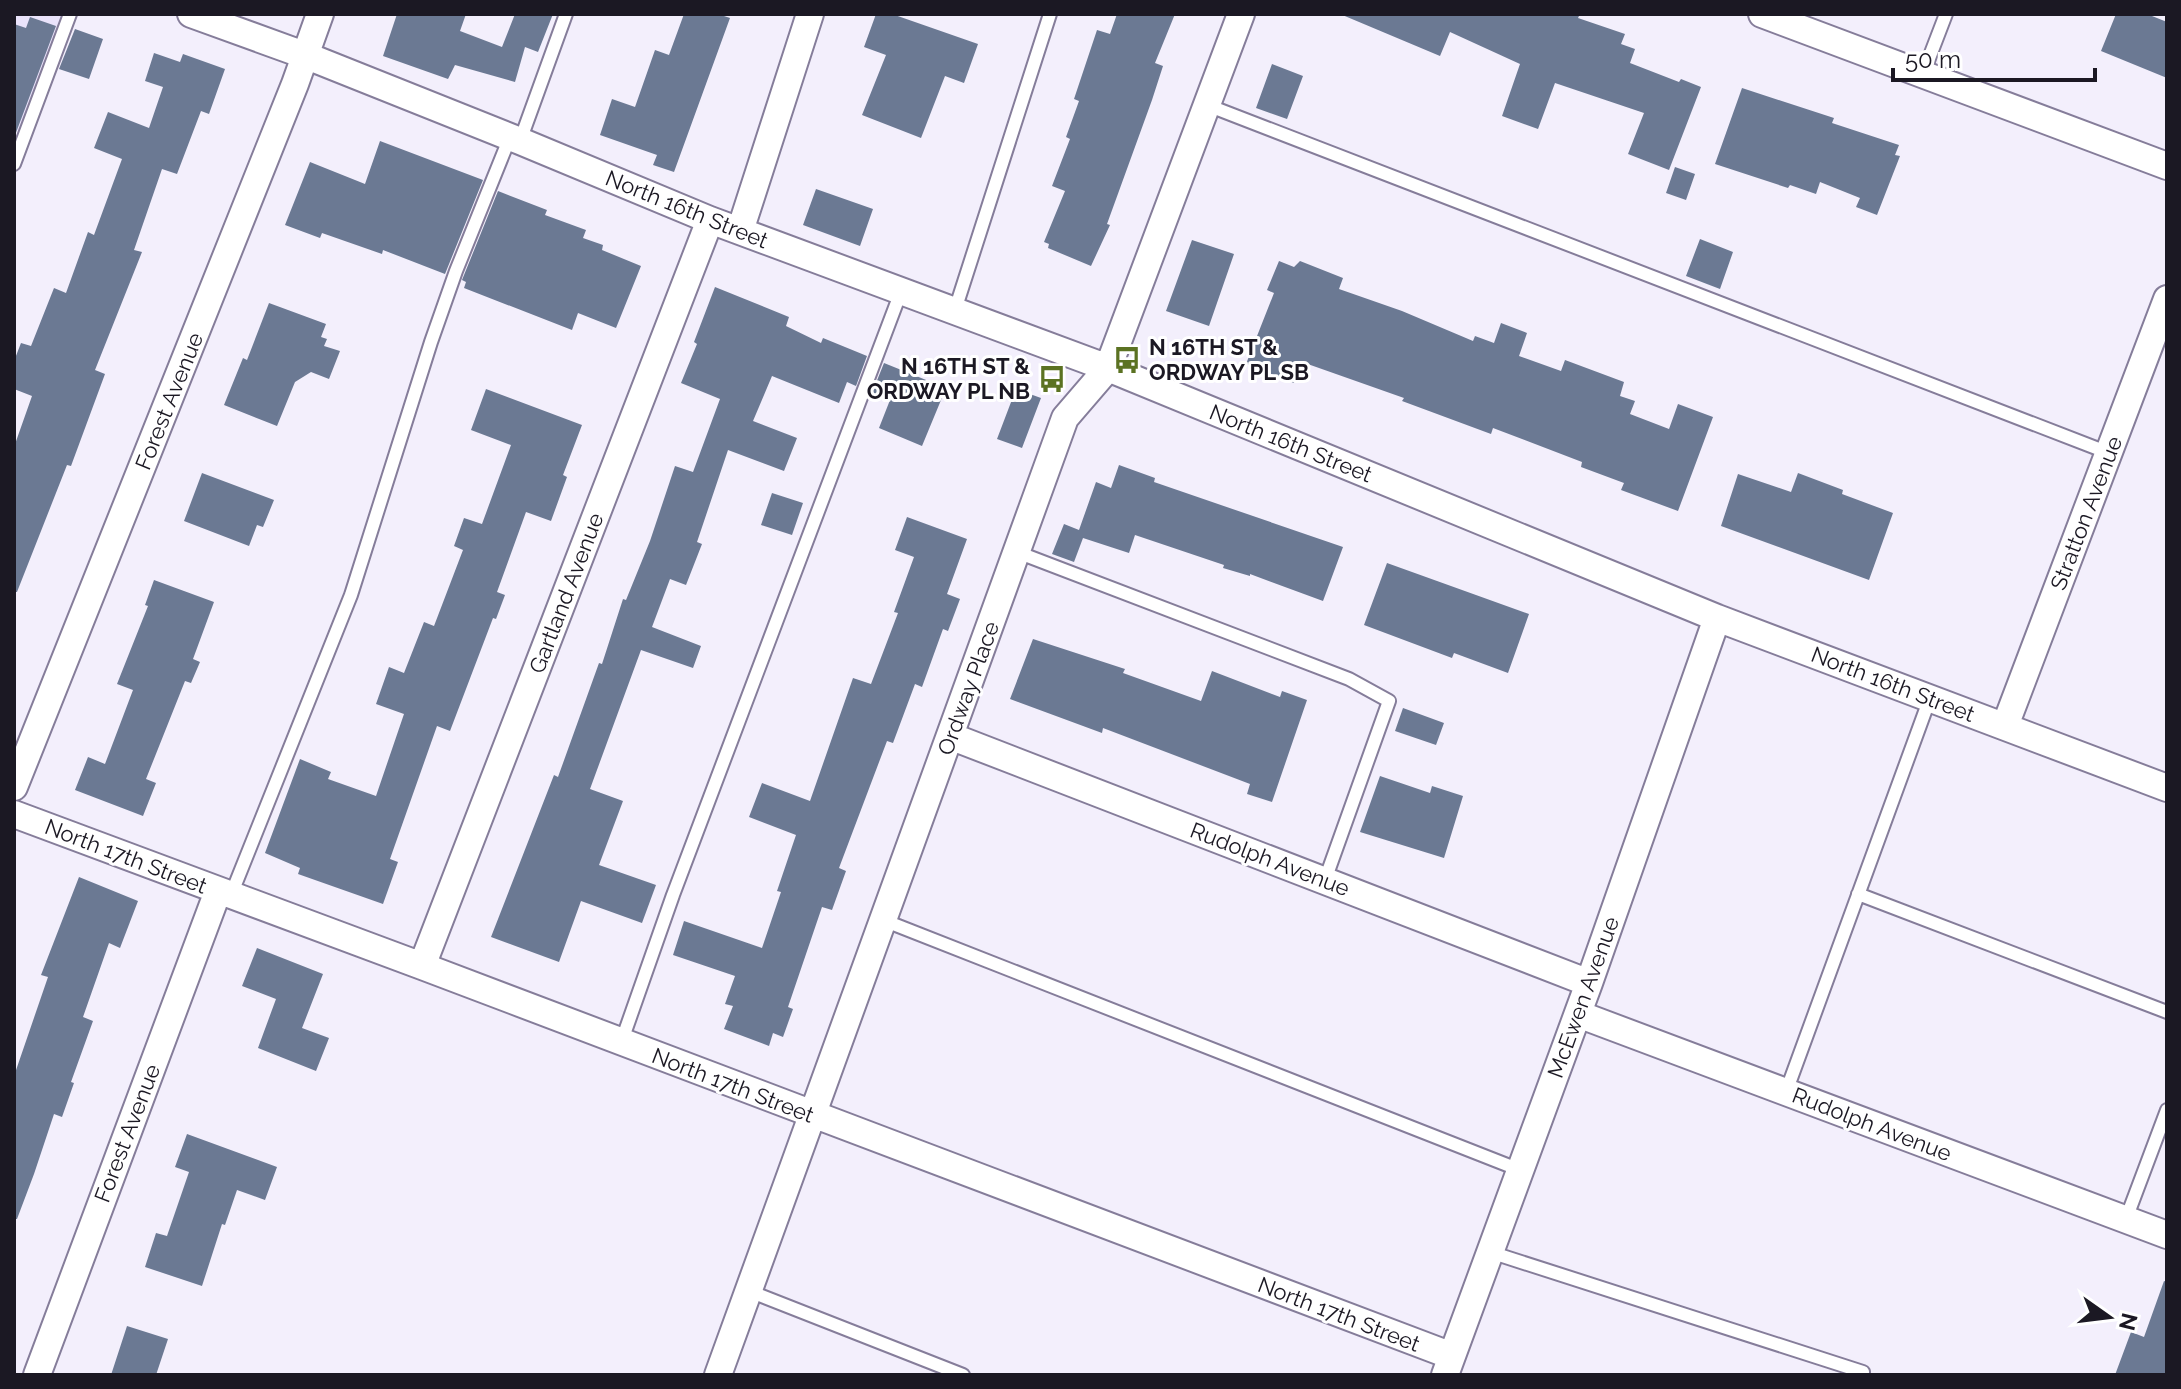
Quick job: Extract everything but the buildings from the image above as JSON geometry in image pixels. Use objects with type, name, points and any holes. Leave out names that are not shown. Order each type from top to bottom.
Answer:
[{"type":"street","name":"North 16th Street","points":[[191,14],[307,56],[710,220],[1108,368],[1717,618],[2167,788]]},
{"type":"street","name":"Forest Avenue","points":[[14,787],[307,56],[320,14]]},
{"type":"street","points":[[740,231],[810,14]]},
{"type":"street","name":"Ordway Place","points":[[718,1375],[1065,418],[1108,368],[1241,14]]},
{"type":"street","points":[[1762,14],[2167,166]]},
{"type":"street","name":"Gartland Avenue","points":[[422,966],[710,220]]},
{"type":"street","name":"Stratton Avenue","points":[[2005,726],[2167,299]]},
{"type":"street","name":"McEwen Avenue","points":[[1448,1366],[1578,1014],[1717,618]]},
{"type":"street","name":"Rudolph Avenue","points":[[950,736],[1589,983]]},
{"type":"street","name":"North 17th Street","points":[[14,814],[812,1115],[1448,1366]]},
{"type":"street","name":"Forest Avenue","points":[[37,1375],[224,893]]},
{"type":"street","name":"Rudolph Avenue","points":[[1578,1014],[2167,1235]]},
{"type":"lane","points":[[14,164],[70,14]]},
{"type":"lane","points":[[224,893],[351,595],[441,314],[566,14]]},
{"type":"lane","points":[[955,310],[1050,14]]},
{"type":"lane","points":[[1923,74],[1946,14]]},
{"type":"lane","points":[[1207,105],[2109,453]]},
{"type":"lane","points":[[621,1043],[673,895],[902,289]]},
{"type":"lane","points":[[1017,552],[1349,679],[1389,701],[1325,880]]},
{"type":"lane","points":[[1786,1092],[1930,698]]},
{"type":"lane","points":[[1858,894],[2167,1012]]},
{"type":"lane","points":[[883,920],[1520,1170]]},
{"type":"lane","points":[[2126,1219],[2167,1110]]},
{"type":"lane","points":[[1490,1252],[1863,1372]]},
{"type":"lane","points":[[749,1291],[963,1375]]},
{"type":"shaded area","points":[[14,14],[70,14],[26,133],[14,129]]},
{"type":"place","name":"N 16TH ST & ORDWAY PL SB","points":[[1127,360]]},
{"type":"place","name":"N 16TH ST & ORDWAY PL NB","points":[[1052,379]]}]
